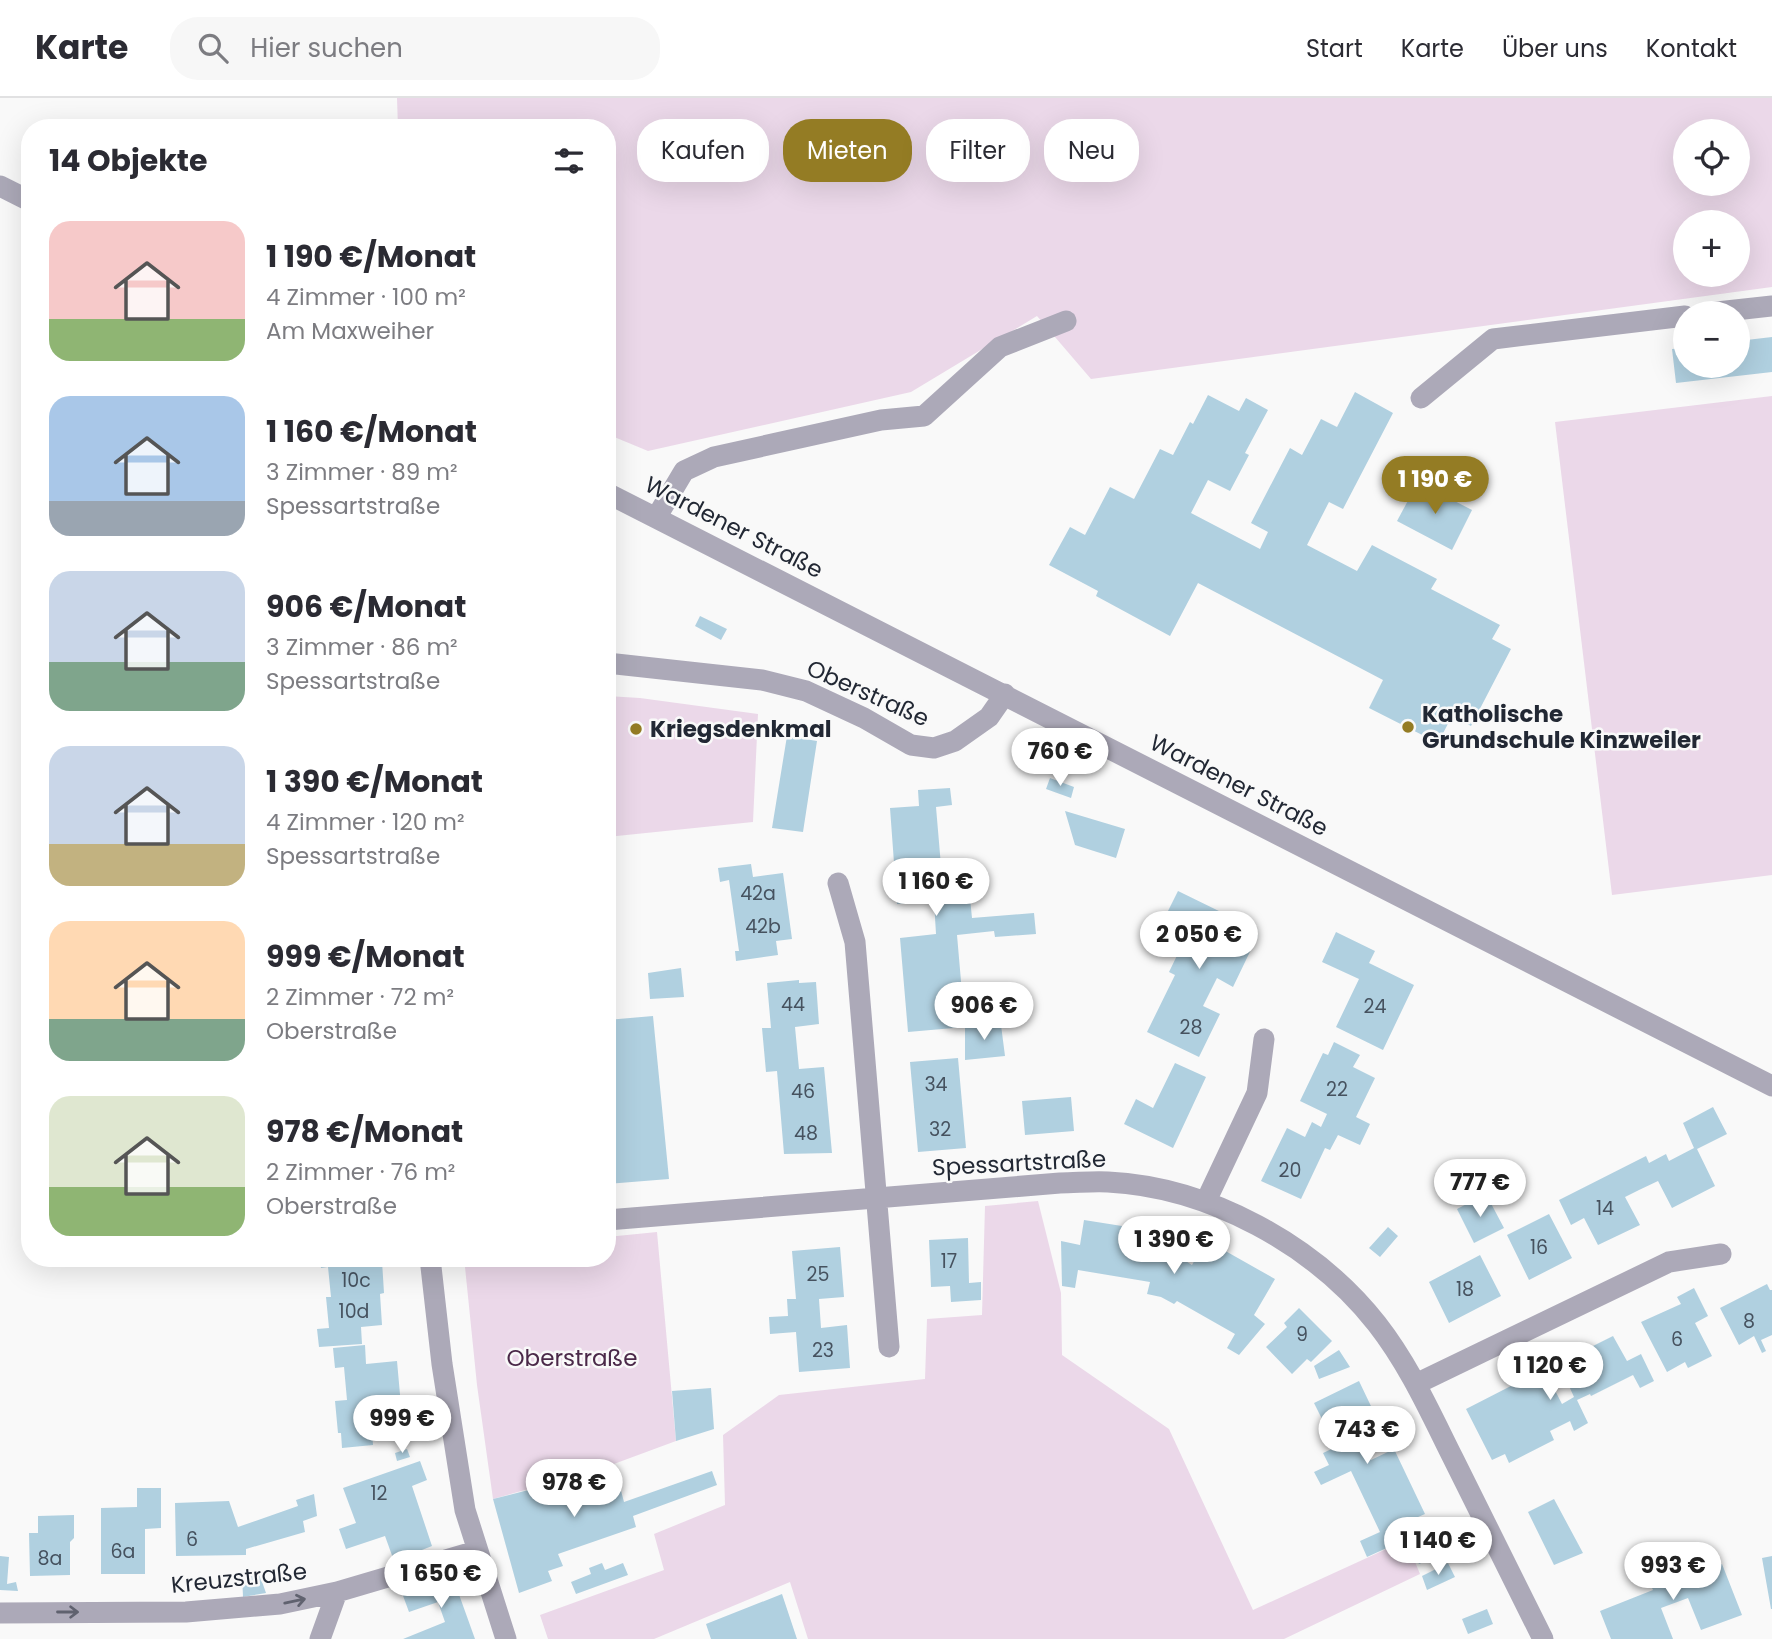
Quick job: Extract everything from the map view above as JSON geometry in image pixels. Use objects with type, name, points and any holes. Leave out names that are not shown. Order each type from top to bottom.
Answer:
[{"type":"street","points":[[0,186],[21,196]]},
{"type":"street","points":[[1750,308],[1772,306]]},
{"type":"street","points":[[1421,398],[1493,339],[1673,317]]},
{"type":"street","points":[[656,518],[684,471],[714,457],[881,421],[924,416],[1000,347],[1066,321]]},
{"type":"street","name":"Wardener Straße","points":[[616,498],[1772,1086]]},
{"type":"street","name":"Oberstraße","points":[[616,664],[762,680],[806,691],[864,718],[911,745],[934,748],[955,741],[989,717],[1005,694]]},
{"type":"street","points":[[838,883],[855,942],[889,1347]]},
{"type":"street","points":[[1206,1201],[1257,1093],[1264,1039]]},
{"type":"street","name":"Spessartstraße","points":[[616,1219],[1060,1183],[1109,1182],[1158,1189],[1206,1201],[1276,1235],[1349,1293],[1377,1323],[1416,1384],[1543,1639]]},
{"type":"street","points":[[1416,1384],[1669,1262],[1721,1254]]},
{"type":"street","points":[[431,1267],[442,1364],[465,1510],[506,1639]]},
{"type":"street","name":"Kreuzstraße","points":[[0,1612],[186,1612],[280,1604],[337,1592],[476,1551]]},
{"type":"street","points":[[320,1639],[337,1592]]},
{"type":"green space","points":[[397,98],[1772,98],[1772,287],[1091,379],[1037,316],[911,392],[648,451],[616,438],[616,119],[398,119]]},
{"type":"green space","points":[[1772,396],[1772,875],[1612,895],[1555,422]]},
{"type":"green space","points":[[616,697],[758,714],[753,822],[616,836]]},
{"type":"green space","points":[[1038,1201],[1061,1293],[1062,1355],[1169,1429],[1253,1610],[1406,1540],[1420,1574],[1284,1639],[808,1639],[790,1582],[654,1639],[548,1639],[540,1615],[664,1570],[654,1534],[725,1505],[723,1435],[779,1395],[925,1379],[927,1319],[982,1315],[985,1206]]},
{"type":"green space","name":"Oberstraße","points":[[657,1232],[676,1441],[603,1468],[493,1499],[477,1385],[465,1267],[616,1267],[616,1236]]},
{"type":"building","points":[[1772,337],[1772,372],[1750,375],[1750,340]]},
{"type":"building","points":[[1675,378],[1720,378],[1676,383]]},
{"type":"building","points":[[1355,392],[1393,413],[1343,509],[1329,502],[1307,545],[1357,571],[1372,545],[1437,579],[1431,589],[1500,625],[1492,639],[1511,649],[1471,726],[1452,716],[1438,743],[1369,708],[1383,680],[1198,583],[1170,636],[1096,596],[1098,591],[1049,565],[1070,527],[1085,535],[1110,487],[1134,499],[1160,449],[1173,455],[1208,395],[1239,411],[1246,398],[1268,410],[1245,453],[1249,455],[1230,491],[1208,480],[1191,513],[1260,549],[1268,532],[1251,523],[1290,448],[1302,455],[1321,419],[1337,427]]},
{"type":"building","points":[[1418,482],[1472,510],[1452,550],[1397,521]]},
{"type":"building","points":[[700,616],[727,629],[721,640],[695,626]]},
{"type":"building","points":[[787,736],[817,741],[803,832],[772,828]]},
{"type":"building","points":[[1050,778],[1074,787],[1071,798],[1046,789]]},
{"type":"building","points":[[950,788],[952,805],[936,807],[944,901],[970,898],[972,918],[1034,913],[1036,934],[995,937],[994,931],[957,935],[965,1027],[908,1032],[900,938],[936,934],[934,901],[897,904],[890,808],[919,806],[918,790]]},
{"type":"building","points":[[1065,811],[1125,829],[1116,858],[1075,845]]},
{"type":"building","points":[[751,864],[753,877],[783,873],[792,939],[776,941],[778,955],[736,961],[735,951],[739,951],[729,880],[720,882],[718,868]]},
{"type":"building","points":[[1178,891],[1223,913],[1221,917],[1258,935],[1233,987],[1217,978],[1203,1006],[1220,1014],[1199,1057],[1147,1032],[1175,975],[1169,972],[1186,937],[1161,925]]},
{"type":"building","points":[[1336,932],[1375,951],[1369,963],[1414,985],[1383,1050],[1336,1027],[1359,979],[1322,962]]},
{"type":"building","points":[[681,968],[684,997],[650,999],[648,973]]},
{"type":"building","points":[[799,980],[799,983],[816,982],[819,1024],[795,1027],[799,1069],[824,1067],[832,1153],[784,1154],[777,1071],[766,1072],[762,1028],[771,1028],[767,983]]},
{"type":"building","points":[[653,1016],[669,1179],[616,1183],[616,1019]]},
{"type":"building","points":[[1001,1025],[1005,1056],[965,1060],[965,1027]]},
{"type":"building","points":[[1334,1042],[1360,1055],[1353,1067],[1375,1078],[1356,1117],[1370,1124],[1360,1145],[1338,1135],[1330,1150],[1325,1148],[1301,1199],[1261,1181],[1287,1128],[1305,1137],[1312,1122],[1321,1127],[1327,1114],[1300,1101],[1323,1053],[1328,1055]]},
{"type":"building","points":[[958,1058],[966,1148],[918,1152],[910,1062]]},
{"type":"building","points":[[1175,1063],[1206,1077],[1173,1148],[1124,1124],[1136,1099],[1153,1108]]},
{"type":"building","points":[[1071,1097],[1074,1131],[1025,1135],[1022,1101]]},
{"type":"building","points":[[1713,1107],[1727,1134],[1697,1149],[1715,1186],[1672,1208],[1658,1181],[1625,1197],[1640,1225],[1598,1245],[1584,1218],[1571,1225],[1559,1200],[1646,1156],[1649,1163],[1666,1154],[1669,1161],[1694,1148],[1683,1123]]},
{"type":"building","points":[[1486,1194],[1504,1228],[1474,1243],[1457,1209]]},
{"type":"building","points":[[1549,1214],[1572,1258],[1529,1280],[1507,1235]]},
{"type":"building","points":[[1084,1220],[1160,1232],[1156,1252],[1176,1255],[1192,1265],[1206,1240],[1275,1279],[1254,1315],[1265,1324],[1239,1355],[1227,1348],[1235,1334],[1177,1301],[1174,1304],[1147,1294],[1150,1282],[1078,1270],[1075,1288],[1062,1286],[1061,1241],[1080,1245]]},
{"type":"building","points":[[1388,1227],[1398,1236],[1380,1257],[1369,1248]]},
{"type":"building","points":[[968,1238],[969,1283],[981,1282],[981,1300],[951,1302],[950,1286],[931,1287],[929,1240]]},
{"type":"building","points":[[840,1247],[844,1297],[819,1299],[821,1328],[847,1325],[850,1368],[799,1372],[796,1332],[770,1334],[769,1317],[788,1316],[787,1299],[796,1299],[792,1251]]},
{"type":"building","points":[[1480,1255],[1501,1296],[1449,1323],[1429,1282]]},
{"type":"building","points":[[328,1267],[382,1267],[384,1293],[380,1294],[382,1325],[361,1327],[362,1344],[319,1347],[317,1329],[329,1328],[326,1297],[331,1297]]},
{"type":"building","points":[[1767,1284],[1772,1290],[1772,1335],[1761,1340],[1766,1351],[1762,1353],[1754,1336],[1739,1345],[1720,1308]]},
{"type":"building","points":[[1694,1288],[1708,1316],[1695,1323],[1712,1356],[1688,1368],[1685,1362],[1667,1372],[1641,1322],[1681,1304],[1677,1297]]},
{"type":"building","points":[[1299,1308],[1332,1341],[1311,1362],[1307,1359],[1292,1374],[1266,1347],[1287,1327],[1284,1323]]},
{"type":"building","points":[[1613,1336],[1627,1361],[1641,1354],[1654,1381],[1640,1388],[1633,1375],[1577,1400],[1588,1423],[1574,1431],[1570,1421],[1550,1431],[1554,1440],[1509,1463],[1505,1454],[1492,1460],[1466,1409],[1544,1369],[1562,1404],[1574,1397],[1569,1386],[1582,1379],[1571,1357]]},
{"type":"building","points":[[365,1345],[366,1364],[397,1361],[403,1428],[372,1431],[373,1445],[342,1448],[335,1401],[347,1400],[344,1367],[335,1368],[333,1348]]},
{"type":"building","points":[[1339,1350],[1350,1367],[1319,1379],[1314,1366]]},
{"type":"building","points":[[1359,1381],[1380,1425],[1359,1435],[1371,1460],[1394,1449],[1425,1514],[1395,1527],[1402,1541],[1367,1557],[1360,1541],[1380,1532],[1351,1471],[1321,1485],[1314,1472],[1329,1465],[1323,1453],[1336,1447],[1314,1403]]},
{"type":"building","points":[[711,1388],[714,1429],[676,1441],[672,1391]]},
{"type":"building","points":[[407,1449],[410,1457],[397,1461],[395,1453]]},
{"type":"building","points":[[420,1461],[427,1480],[412,1486],[432,1546],[394,1561],[385,1536],[346,1549],[339,1529],[356,1523],[343,1488]]},
{"type":"building","points":[[615,1468],[624,1502],[712,1471],[717,1485],[633,1516],[636,1527],[558,1554],[563,1566],[548,1571],[552,1581],[519,1593],[493,1499]]},
{"type":"building","points":[[137,1488],[161,1488],[161,1528],[145,1529],[145,1574],[101,1574],[101,1508],[137,1507]]},
{"type":"building","points":[[314,1494],[317,1516],[303,1521],[305,1532],[246,1549],[246,1555],[176,1556],[175,1503],[229,1501],[238,1527],[298,1506],[296,1500]]},
{"type":"building","points":[[1554,1499],[1583,1553],[1554,1565],[1528,1512]]},
{"type":"building","points":[[74,1515],[74,1538],[70,1542],[70,1575],[30,1576],[29,1533],[38,1533],[38,1516]]},
{"type":"building","points":[[1431,1527],[1444,1553],[1419,1564],[1407,1538]]},
{"type":"building","points":[[1679,1553],[1688,1577],[1722,1564],[1742,1615],[1701,1630],[1688,1598],[1661,1608],[1673,1639],[1611,1639],[1600,1611],[1653,1590],[1646,1575],[1661,1569],[1657,1561]]},
{"type":"building","points":[[0,1556],[9,1557],[7,1584],[16,1582],[18,1591],[0,1590]]},
{"type":"building","points":[[1772,1556],[1772,1609],[1771,1609],[1762,1558]]},
{"type":"building","points":[[602,1563],[605,1570],[623,1563],[628,1575],[576,1594],[571,1582],[591,1574],[589,1568]]},
{"type":"building","points":[[1448,1563],[1455,1577],[1427,1590],[1422,1576]]},
{"type":"building","points":[[259,1573],[266,1593],[243,1597],[242,1574]]},
{"type":"building","points":[[452,1575],[475,1639],[403,1639],[445,1622],[438,1602],[409,1612],[402,1593]]},
{"type":"building","points":[[782,1594],[797,1639],[711,1639],[706,1624]]},
{"type":"building","points":[[1487,1609],[1493,1624],[1468,1634],[1462,1619]]},
{"type":"place","name":"Katholische Grundschule Kinzweiler","points":[[1408,727]]},
{"type":"place","name":"Kriegsdenkmal","points":[[636,729]]}]
